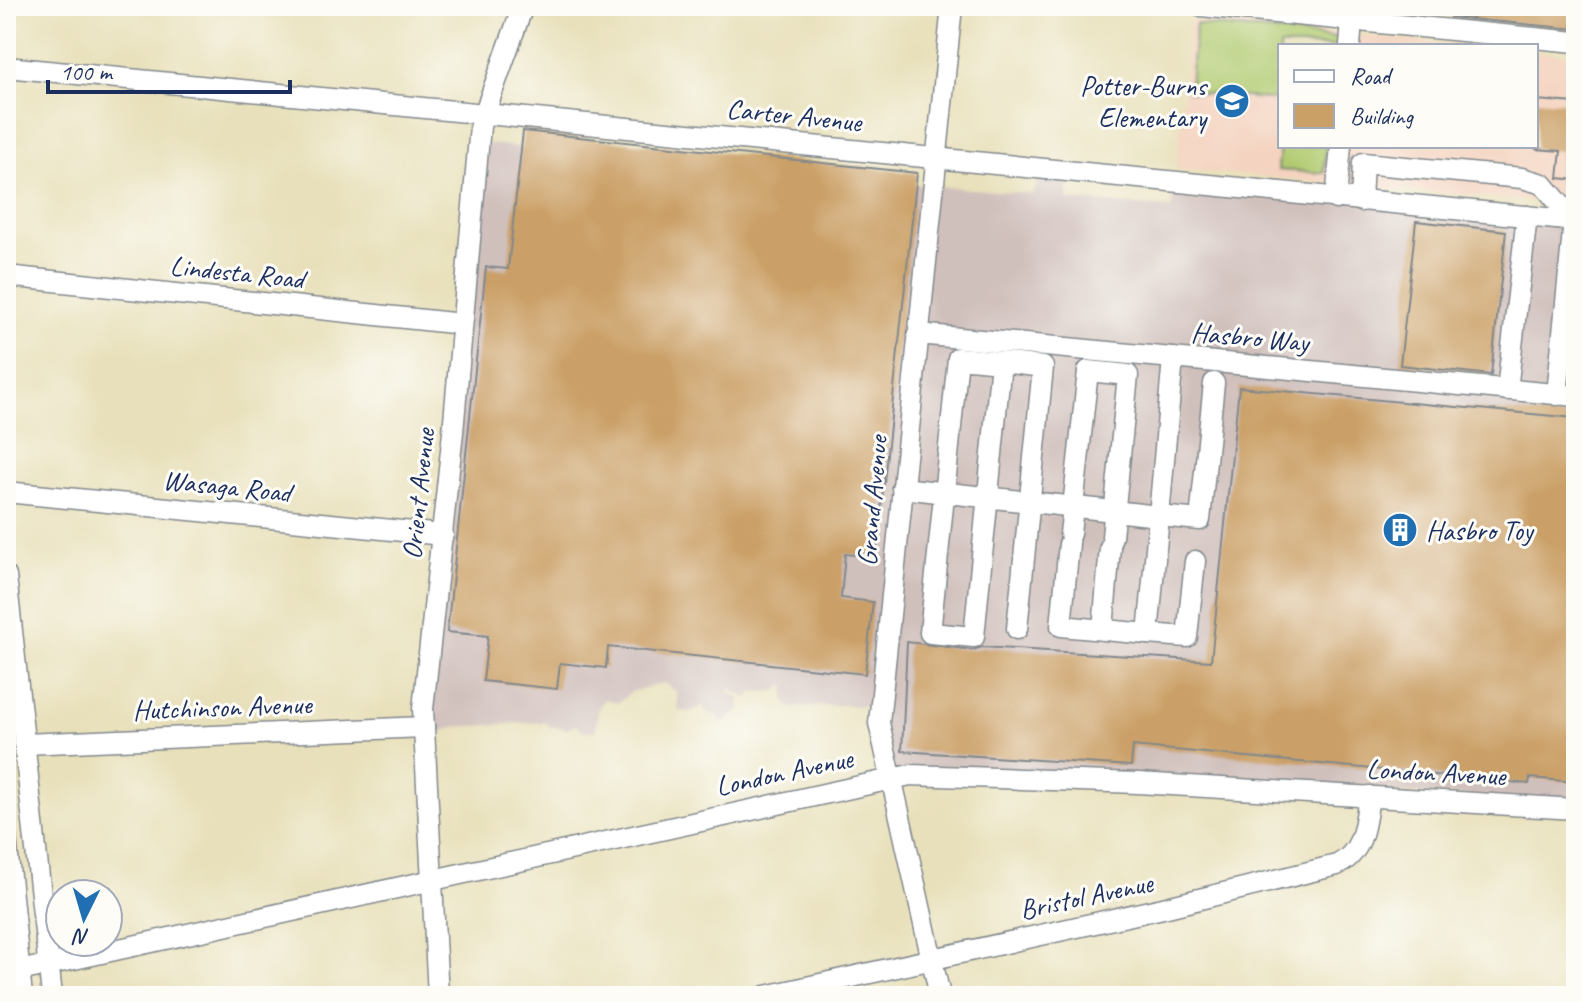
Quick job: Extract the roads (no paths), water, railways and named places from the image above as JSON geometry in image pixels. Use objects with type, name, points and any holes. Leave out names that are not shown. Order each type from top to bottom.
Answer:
[{"type":"street","name":"Orient Avenue","points":[[438,996],[423,709],[443,535],[480,126],[523,6]]},
{"type":"street","name":"Grand Avenue","points":[[940,996],[879,723],[952,6]]},
{"type":"street","points":[[1201,6],[1576,42]]},
{"type":"street","points":[[1350,44],[1352,21]]},
{"type":"street","name":"Carter Avenue","points":[[6,67],[1575,221]]},
{"type":"street","points":[[1336,199],[1341,148]]},
{"type":"street","points":[[1361,201],[1363,163],[1534,181],[1548,190],[1575,221],[1567,396]]},
{"type":"street","points":[[1507,390],[1527,216]]},
{"type":"street","name":"Lindesta Road","points":[[6,276],[462,324]]},
{"type":"street","name":"Hasbro Way","points":[[918,334],[1567,396]]},
{"type":"street","points":[[1001,362],[974,637],[930,633],[958,358],[1001,362],[1043,367],[1017,629]]},
{"type":"street","points":[[1148,634],[1173,358]]},
{"type":"street","points":[[1103,629],[1128,375],[1088,371],[1061,626],[1187,637],[1195,561]]},
{"type":"street","points":[[902,488],[1200,520],[1214,383]]},
{"type":"street","name":"Wasaga Road","points":[[6,492],[443,535]]},
{"type":"street","points":[[6,576],[52,996]]},
{"type":"street","name":"Hutchinson Avenue","points":[[24,744],[424,727]]},
{"type":"street","name":"London Avenue","points":[[12,973],[910,775],[1107,782],[1576,809]]},
{"type":"street","name":"Bristol Avenue","points":[[766,996],[1163,908],[1337,865],[1352,858],[1361,841],[1369,796]]},
{"type":"street","points":[[6,837],[12,973],[22,996]]},
{"type":"place","name":"Potter-Burns Elementary","points":[[1232,101]]},
{"type":"place","name":"Hasbro Toy","points":[[1400,530]]}]
